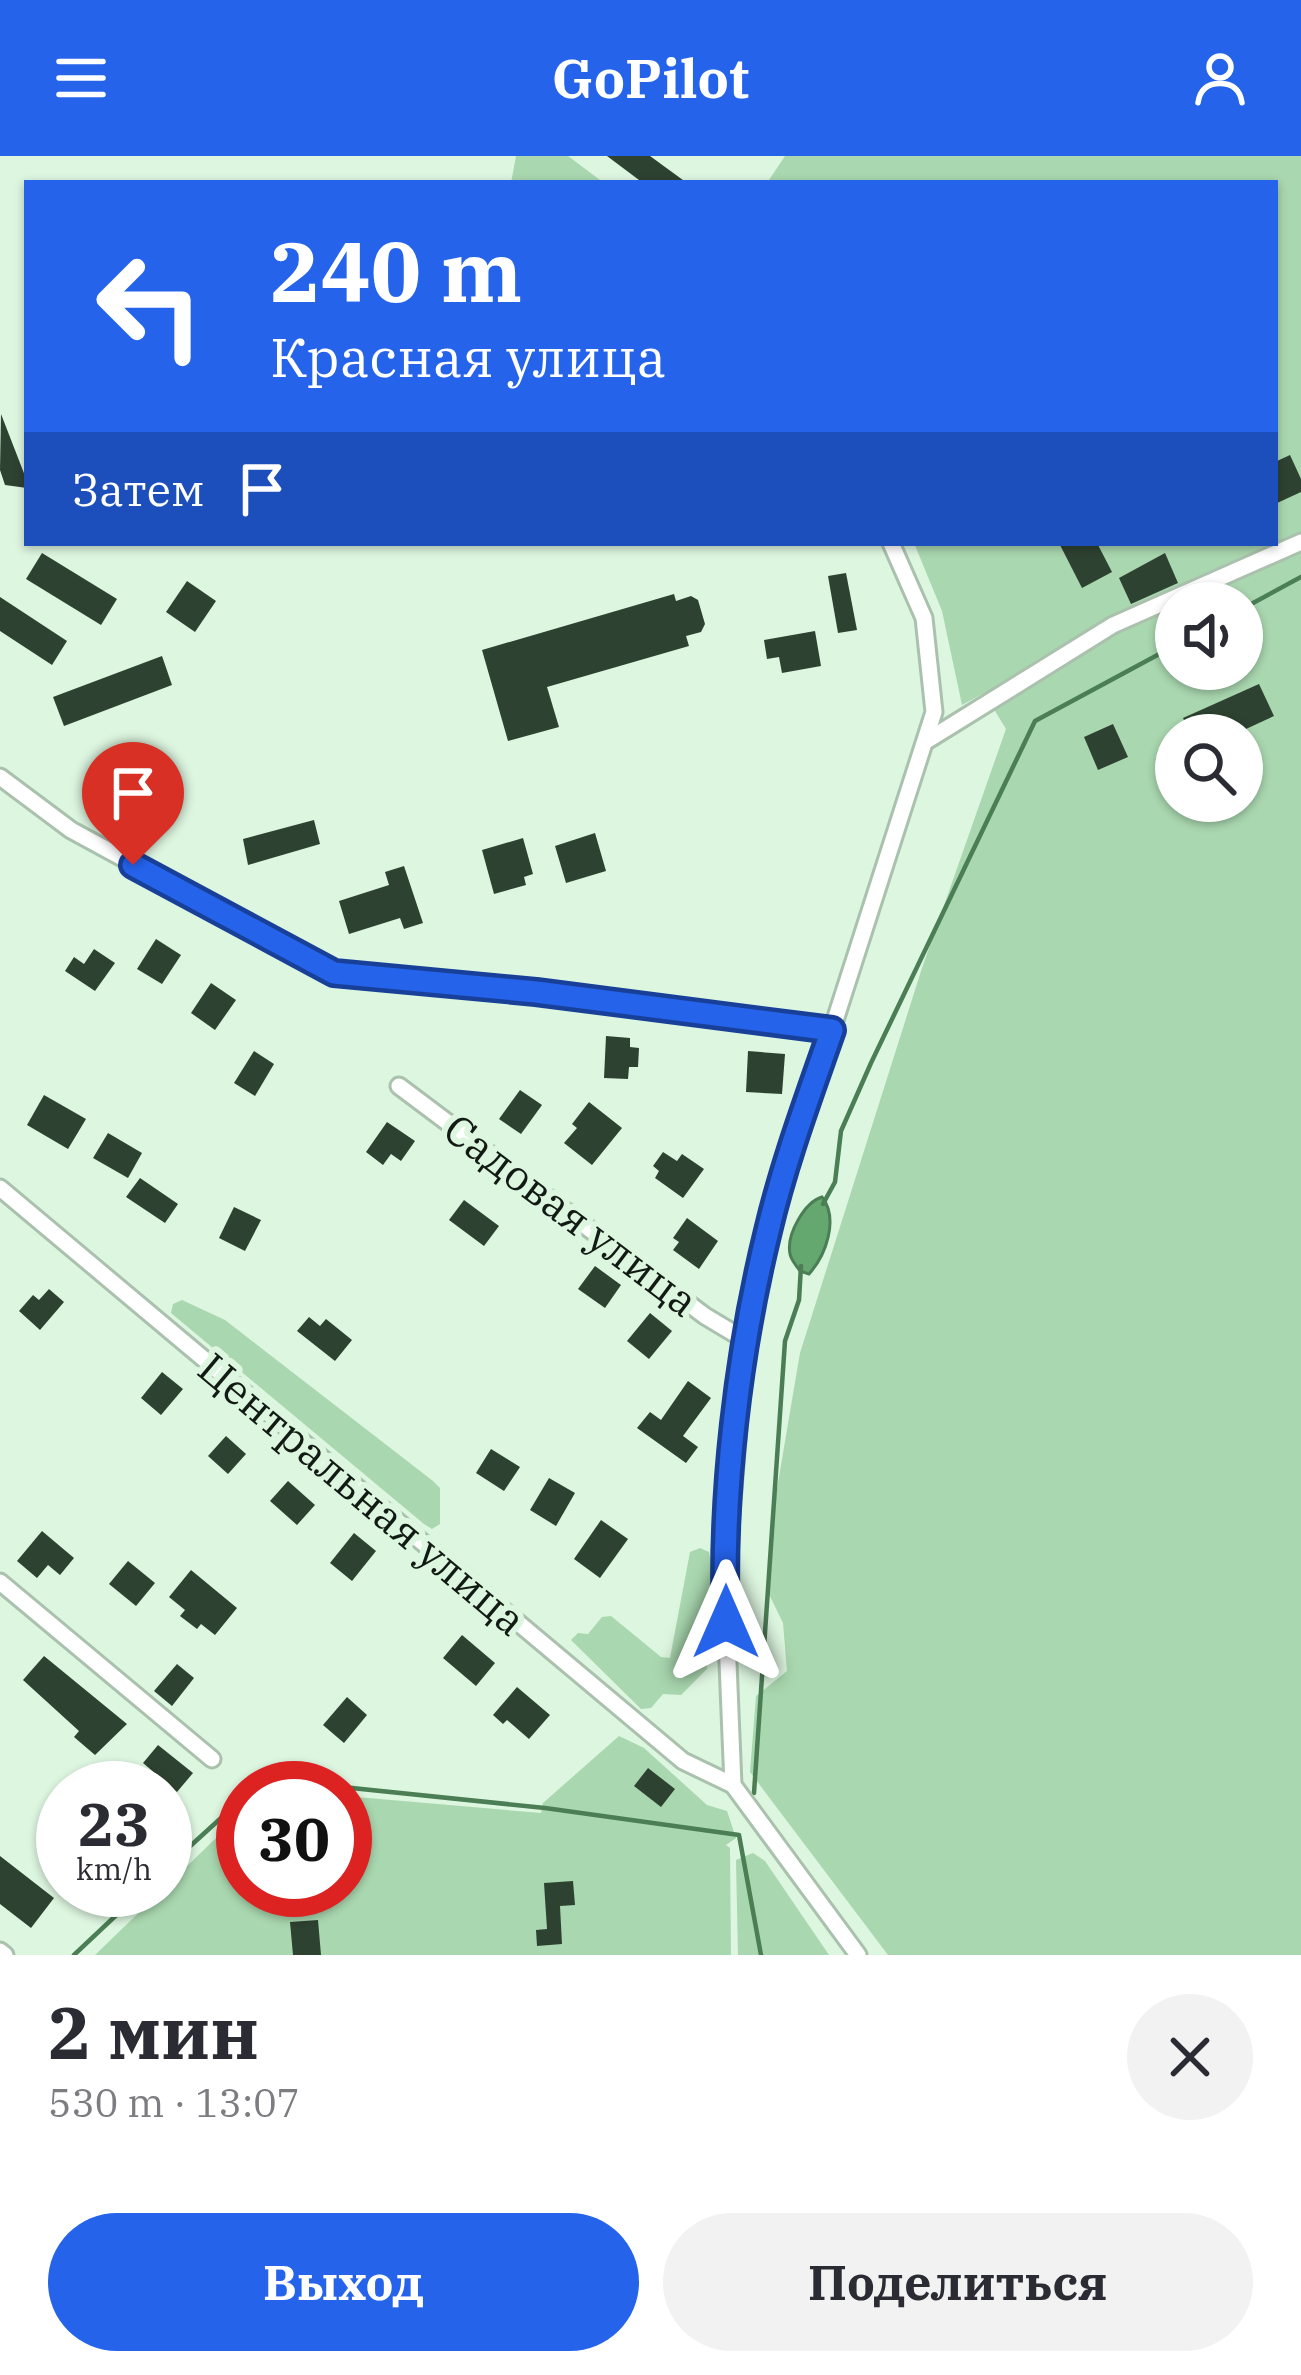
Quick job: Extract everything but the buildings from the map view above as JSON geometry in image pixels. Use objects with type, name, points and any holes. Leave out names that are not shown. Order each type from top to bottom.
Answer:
[{"type":"street","points":[[928,740],[1113,625],[1301,542]]},
{"type":"street","points":[[858,1955],[734,1785],[724,1588],[746,1340],[768,1229],[928,740],[933,680],[924,618],[892,546]]},
{"type":"street","points":[[0,777],[71,830],[334,973],[536,992],[832,1030]]},
{"type":"street","name":"Садовая улица","points":[[399,1086],[705,1316],[746,1340]]},
{"type":"street","name":"Центральная улица","points":[[0,1188],[683,1761],[734,1785]]},
{"type":"street","points":[[0,1582],[212,1759]]},
{"type":"shaded area","points":[[516,156],[568,156],[600,180],[512,180]]},
{"type":"shaded area","points":[[785,156],[1301,156],[1301,1955],[888,1955],[750,1772],[756,1696],[787,1671],[783,1623],[768,1592],[770,1530],[800,1353],[922,968],[1006,729],[984,693],[962,705],[942,611],[915,546],[1278,546],[1278,180],[769,180]]},
{"type":"shaded area","points":[[822,1197],[830,1226],[821,1257],[809,1274],[800,1271],[791,1258],[791,1237],[803,1212]]},
{"type":"shaded area","points":[[182,1300],[225,1320],[433,1481],[440,1488],[440,1524],[432,1529],[424,1524],[171,1313],[173,1304]]},
{"type":"shaded area","points":[[700,1548],[709,1552],[711,1562],[707,1669],[681,1695],[663,1694],[651,1708],[641,1709],[571,1640],[578,1633],[588,1634],[602,1617],[611,1616],[661,1657],[670,1658],[690,1552]]},
{"type":"shaded area","points":[[619,1736],[644,1748],[707,1805],[727,1811],[736,1838],[726,1845],[730,1848],[731,1955],[95,1955],[134,1917],[192,1917],[192,1861],[216,1838],[216,1917],[372,1917],[372,1798],[541,1813],[543,1803]]},
{"type":"shaded area","points":[[753,1853],[765,1861],[829,1955],[738,1955],[736,1860]]},
{"type":"waterway","points":[[1263,598],[1301,577]]},
{"type":"waterway","points":[[823,1204],[835,1182],[841,1131],[1035,721],[1155,656]]},
{"type":"waterway","points":[[754,1793],[785,1341],[799,1300],[801,1266]]},
{"type":"waterway","points":[[372,1790],[739,1835],[761,1955]]},
{"type":"waterway","points":[[192,1844],[216,1823]]},
{"type":"waterway","points":[[74,1955],[114,1917]]},
{"type":"route","points":[[133,865],[334,973],[536,992],[832,1030],[768,1229],[746,1340],[728,1524],[726,1622]]}]
